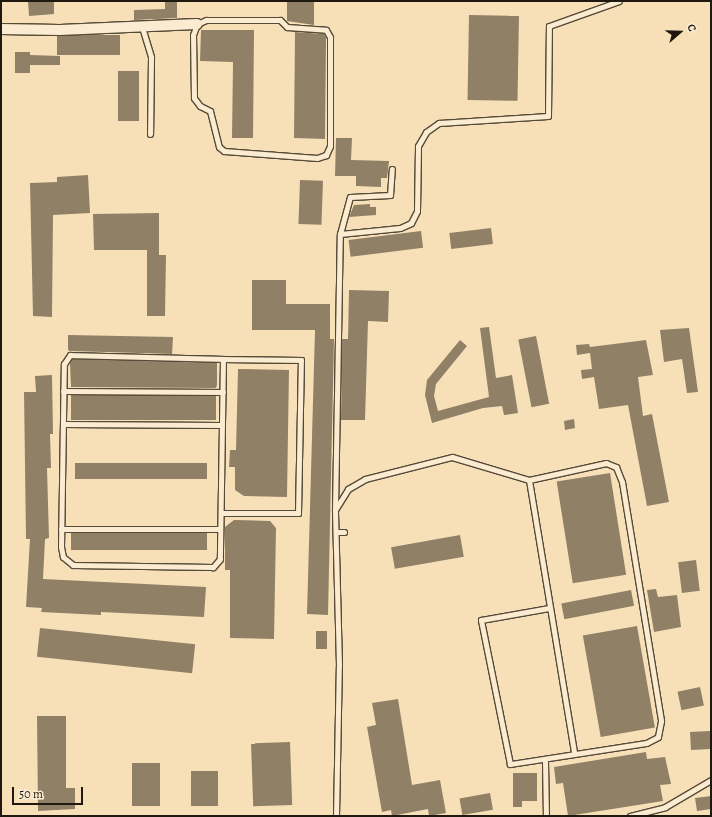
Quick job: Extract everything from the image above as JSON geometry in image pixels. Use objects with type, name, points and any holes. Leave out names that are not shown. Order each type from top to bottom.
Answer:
[{"type":"street","points":[[1,29],[142,27],[197,24]]},
{"type":"lane","points":[[340,234],[400,228],[411,222],[417,211],[418,146],[426,132],[439,123],[548,116],[549,26],[620,1]]},
{"type":"lane","points":[[206,20],[280,20],[287,27],[326,30],[330,37],[330,146],[326,155],[317,158],[224,151],[219,147],[210,111],[200,106],[194,98],[192,35],[197,24],[206,20]]},
{"type":"lane","points":[[142,27],[151,56],[150,134]]},
{"type":"lane","points":[[336,816],[339,665],[335,510],[340,234],[350,197],[390,195],[392,169]]},
{"type":"lane","points":[[221,513],[298,513],[301,360],[70,355],[64,364],[63,391],[61,529],[63,557],[73,565],[213,567],[220,559],[223,359]]},
{"type":"lane","points":[[63,391],[223,392]]},
{"type":"lane","points":[[63,424],[222,425]]},
{"type":"lane","points":[[335,510],[348,489],[365,479],[452,457],[529,480],[606,463],[616,467],[622,482],[661,721],[658,737],[646,743],[574,752],[554,756],[545,761],[510,764],[481,620],[549,608]]},
{"type":"lane","points":[[529,480],[574,752]]},
{"type":"lane","points":[[61,529],[220,529]]},
{"type":"lane","points":[[336,532],[344,532]]},
{"type":"lane","points":[[545,761],[546,816]]},
{"type":"lane","points":[[630,816],[665,807],[711,780]]},
{"type":"building","points":[[28,1],[54,1],[54,14],[29,16]]},
{"type":"building","points":[[165,1],[177,1],[177,18],[134,20],[134,10],[165,9]]},
{"type":"building","points":[[287,1],[314,1],[314,25],[287,21]]},
{"type":"building","points":[[469,15],[519,16],[518,101],[468,100]]},
{"type":"building","points":[[201,30],[254,30],[253,138],[232,138],[233,62],[200,61]]},
{"type":"building","points":[[295,32],[324,34],[326,38],[325,139],[294,138]]},
{"type":"building","points":[[57,35],[120,35],[120,55],[57,55]]},
{"type":"building","points":[[15,52],[30,52],[30,55],[60,56],[60,65],[30,65],[30,73],[15,73]]},
{"type":"building","points":[[118,71],[139,71],[139,121],[118,121]]},
{"type":"building","points":[[336,138],[352,138],[351,160],[389,161],[387,178],[381,178],[381,187],[356,186],[356,176],[335,176]]},
{"type":"building","points":[[88,175],[90,213],[53,215],[52,317],[33,316],[30,183],[57,182],[57,177]]},
{"type":"building","points":[[300,180],[323,181],[321,225],[298,224]]},
{"type":"building","points":[[370,204],[370,207],[376,207],[376,215],[349,217],[354,205]]},
{"type":"building","points":[[159,213],[159,255],[166,255],[165,316],[147,316],[147,250],[94,250],[93,214]]},
{"type":"building","points":[[491,228],[493,244],[451,249],[449,233]]},
{"type":"building","points":[[421,231],[423,248],[351,257],[349,240]]},
{"type":"building","points":[[252,280],[286,280],[286,304],[330,304],[330,339],[334,339],[328,615],[307,614],[315,330],[252,330]]},
{"type":"building","points":[[349,290],[389,291],[388,322],[368,321],[365,420],[341,420],[342,339],[348,339]]},
{"type":"building","points":[[489,327],[496,378],[512,375],[518,413],[504,415],[502,406],[483,408],[432,423],[425,395],[427,380],[460,340],[467,346],[436,384],[434,396],[438,411],[489,397],[480,328]]},
{"type":"building","points":[[689,328],[698,392],[687,393],[682,359],[664,362],[660,330]]},
{"type":"building","points":[[68,335],[173,337],[172,354],[70,351],[68,350]]},
{"type":"building","points":[[536,336],[549,404],[531,407],[518,339]]},
{"type":"building","points":[[646,340],[653,375],[638,377],[643,416],[652,414],[669,502],[647,506],[628,405],[599,409],[594,377],[582,379],[581,370],[592,369],[590,353],[577,355],[576,345],[589,344],[590,347]]},
{"type":"building","points":[[72,359],[217,363],[217,385],[216,388],[71,387],[70,363]]},
{"type":"building","points":[[238,369],[289,370],[287,497],[244,496],[235,490],[235,467],[229,467],[230,450],[236,450]]},
{"type":"building","points":[[52,375],[53,434],[50,434],[51,468],[47,468],[49,538],[45,539],[43,579],[206,587],[204,617],[101,612],[101,615],[41,612],[42,608],[26,607],[30,539],[26,539],[24,392],[36,392],[35,376]]},
{"type":"building","points":[[71,395],[216,395],[216,420],[71,420]]},
{"type":"building","points":[[574,419],[575,428],[565,430],[564,421]]},
{"type":"building","points":[[75,463],[207,463],[207,479],[75,479]]},
{"type":"building","points":[[610,473],[626,575],[573,583],[557,481]]},
{"type":"building","points":[[234,520],[270,521],[276,528],[274,639],[230,638],[230,570],[225,570],[225,527]]},
{"type":"building","points":[[71,533],[207,533],[207,550],[71,550]]},
{"type":"building","points":[[460,535],[464,557],[395,569],[391,547]]},
{"type":"building","points":[[696,560],[700,591],[682,593],[678,562]]},
{"type":"building","points":[[656,589],[658,597],[677,595],[681,627],[654,632],[647,590]]},
{"type":"building","points":[[631,590],[634,606],[564,619],[561,604]]},
{"type":"building","points":[[637,626],[655,727],[601,737],[583,636]]},
{"type":"building","points":[[40,628],[195,644],[192,673],[37,657]]},
{"type":"building","points":[[316,631],[327,631],[327,649],[316,649]]},
{"type":"building","points":[[700,687],[704,706],[681,710],[678,692]]},
{"type":"building","points":[[398,699],[412,785],[440,780],[446,813],[429,816],[428,809],[392,816],[391,810],[382,812],[367,727],[376,725],[372,703]]},
{"type":"building","points":[[37,716],[66,716],[66,788],[75,788],[75,809],[38,811]]},
{"type":"building","points":[[710,731],[711,749],[691,750],[690,732]]},
{"type":"building","points":[[290,742],[292,805],[253,806],[251,743]]},
{"type":"building","points":[[646,752],[647,759],[665,757],[671,784],[660,785],[663,801],[568,816],[563,783],[556,784],[554,767]]},
{"type":"building","points":[[132,763],[160,763],[160,806],[132,806]]},
{"type":"building","points":[[191,771],[218,771],[218,806],[191,806]]},
{"type":"building","points":[[513,773],[537,773],[537,801],[522,801],[522,807],[513,807]]},
{"type":"building","points":[[490,793],[493,810],[462,815],[459,798]]},
{"type":"building","points":[[711,796],[711,809],[697,811],[695,798]]}]
